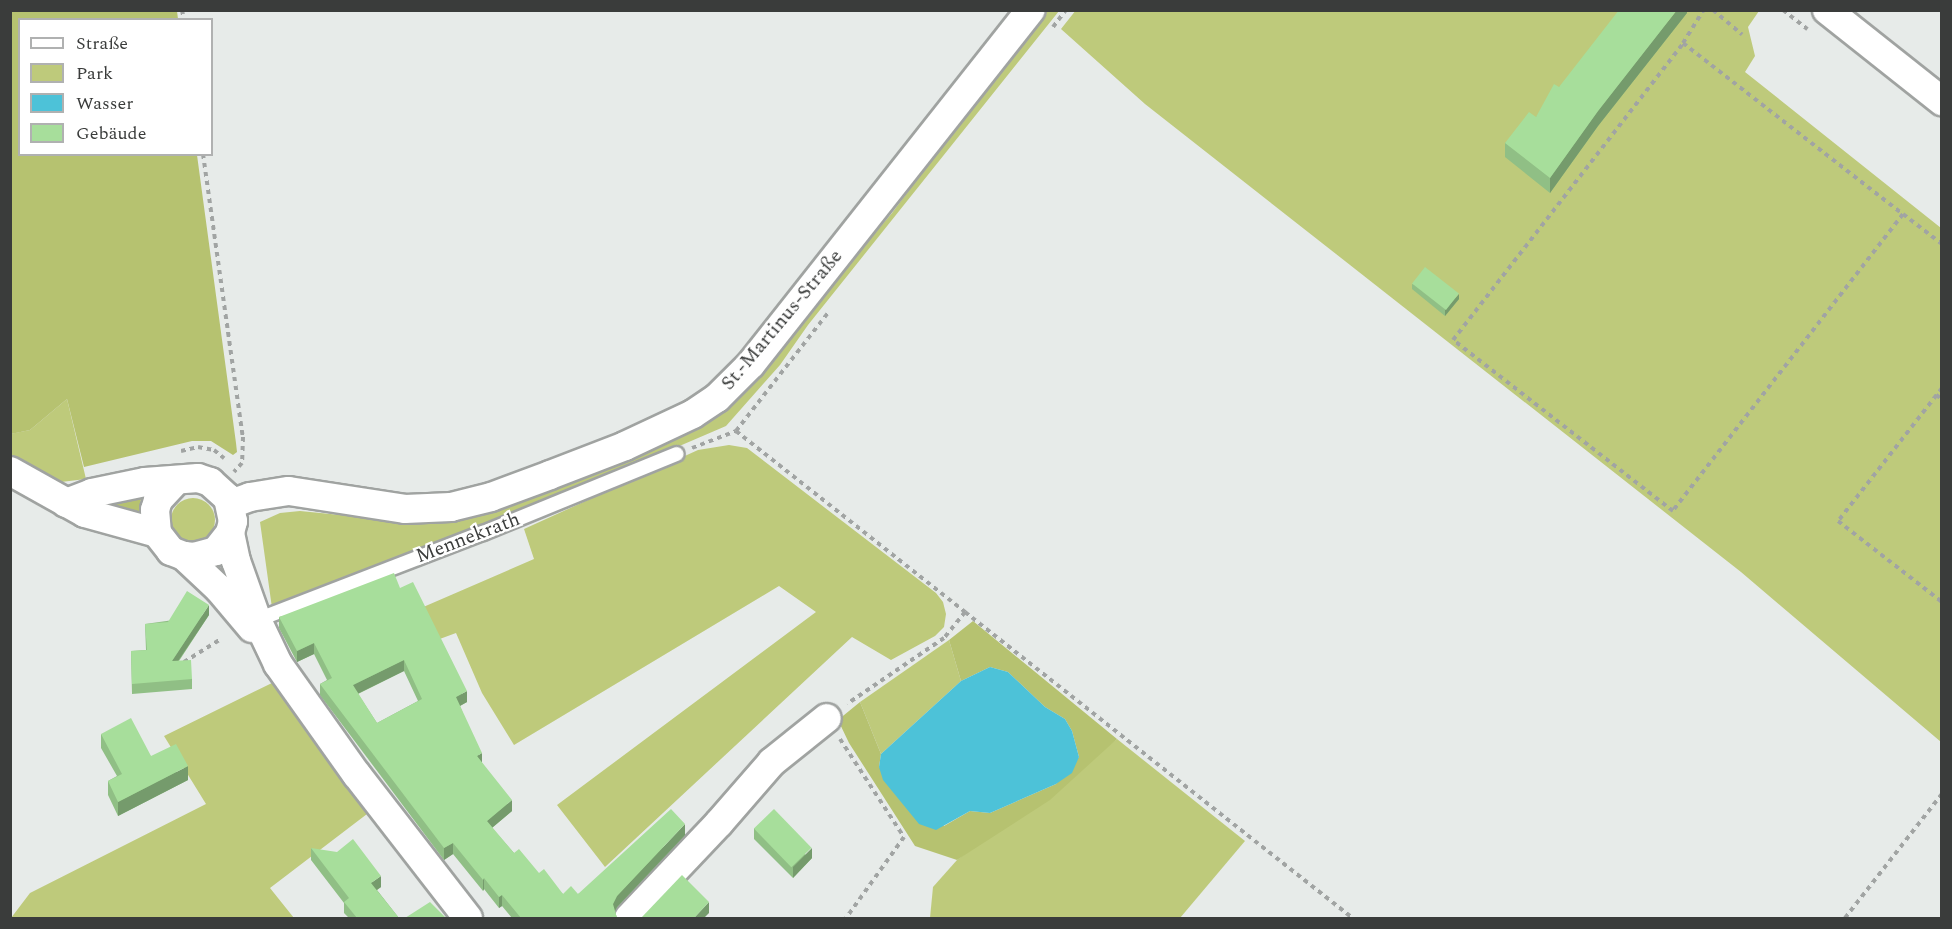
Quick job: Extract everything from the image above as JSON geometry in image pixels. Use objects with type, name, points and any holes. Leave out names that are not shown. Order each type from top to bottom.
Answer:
[{"type":"street","name":"St.-Martinus-Straße","points":[[226,496],[250,497],[289,491],[405,509],[451,507],[491,497],[561,471],[626,446],[693,414],[717,398],[751,364],[1031,10]]},
{"type":"street","points":[[1827,10],[1941,101]]},
{"type":"street","points":[[10,471],[85,513],[157,533]]},
{"type":"street","points":[[66,503],[92,493],[145,482],[176,482],[198,478],[226,496],[233,521],[230,533],[216,551],[194,557],[183,556],[171,551],[157,533],[155,510],[158,500],[176,482]]},
{"type":"street","points":[[230,533],[236,561],[256,620],[269,648]]},
{"type":"street","points":[[183,556],[219,589],[269,648],[357,775],[468,918]]},
{"type":"street","points":[[628,918],[719,824],[772,762],[826,718]]},
{"type":"lane","name":"Mennekrath","points":[[256,620],[483,533],[677,454]]},
{"type":"path","points":[[1704,10],[1683,43],[1453,340],[1673,511],[1903,214]]},
{"type":"path","points":[[1713,10],[1742,34]]},
{"type":"path","points":[[1683,43],[1941,244]]},
{"type":"path","points":[[203,156],[243,438],[242,463],[226,496]]},
{"type":"path","points":[[1941,388],[1838,521],[1941,602]]},
{"type":"path","points":[[1936,395],[1941,399]]},
{"type":"path","points":[[736,431],[1353,918]]},
{"type":"path","points":[[846,918],[904,837],[826,718],[944,638],[965,612]]},
{"type":"path","points":[[182,663],[221,639]]},
{"type":"path","points":[[1845,918],[1941,794]]},
{"type":"green space","points":[[1076,10],[1759,11],[1748,27],[1755,56],[1745,72],[1941,228],[1941,742],[1741,572],[1145,104],[1061,29]]},
{"type":"green space","points":[[10,11],[177,11],[178,18],[18,18],[18,156],[197,156],[237,452],[233,455],[211,441],[192,441],[84,467],[67,399],[30,430],[11,434]]},
{"type":"green space","points":[[1042,11],[1059,11],[808,325],[780,365],[726,426],[577,490],[272,608],[260,522],[280,513],[300,511],[401,521],[587,473],[790,333],[892,213]]},
{"type":"green space","points":[[67,399],[86,479],[61,482],[50,479],[11,459],[10,434],[30,430]]},
{"type":"green space","points":[[729,445],[747,448],[936,593],[943,602],[946,614],[944,627],[935,636],[891,660],[852,637],[605,867],[557,805],[816,612],[779,586],[514,745],[482,693],[456,633],[437,640],[421,608],[534,559],[524,529],[698,450]]},
{"type":"green space","points":[[139,496],[141,498],[139,517],[98,507]]},
{"type":"green space","points":[[193,498],[202,499],[209,504],[214,511],[214,529],[209,536],[202,541],[193,542],[184,541],[177,536],[172,529],[171,520],[172,511],[177,504],[184,499]]},
{"type":"green space","points":[[973,621],[1117,739],[1050,800],[957,860],[915,846],[849,743],[838,720],[860,702],[881,754],[879,767],[944,826],[970,811],[990,813],[1056,784],[1079,757],[1072,731],[1065,719],[1045,707],[1008,672],[990,667],[961,681],[949,640]]},
{"type":"green space","points":[[949,640],[961,681],[881,754],[860,702]]},
{"type":"green space","points":[[272,683],[367,814],[270,888],[294,918],[11,918],[30,893],[206,804],[164,736]]},
{"type":"green space","points":[[1117,739],[1245,841],[1180,918],[930,918],[933,887],[957,860]]},
{"type":"water","points":[[990,667],[1008,672],[1045,707],[1065,719],[1072,731],[1079,757],[1072,773],[1056,784],[990,813],[970,811],[936,830],[919,824],[883,780],[879,767],[881,754],[961,681]]},
{"type":"building","points":[[1619,10],[1677,10],[1598,111],[1550,178],[1505,143],[1529,112],[1536,117],[1554,84],[1559,87]]},
{"type":"building","points":[[1425,267],[1459,293],[1446,310],[1412,284]]},
{"type":"building","points":[[394,573],[400,588],[413,582],[467,691],[456,697],[482,753],[477,756],[512,800],[487,821],[514,853],[519,849],[539,873],[544,869],[563,894],[571,886],[578,894],[671,809],[685,824],[617,896],[613,904],[617,918],[521,918],[502,895],[499,897],[484,878],[483,880],[453,843],[444,848],[320,684],[332,678],[314,643],[297,651],[279,617]],"holes":[[[404,660],[422,699],[377,723],[353,685]]]},
{"type":"building","points":[[187,591],[209,605],[172,661],[191,660],[192,679],[132,684],[131,651],[147,650],[145,624],[168,622]]},
{"type":"building","points":[[131,718],[151,756],[176,744],[188,766],[118,802],[108,781],[122,774],[101,734]]},
{"type":"building","points":[[774,809],[812,848],[791,867],[754,828]]},
{"type":"building","points":[[353,839],[381,876],[371,883],[399,918],[357,918],[344,902],[349,898],[311,848],[337,852]]},
{"type":"building","points":[[682,875],[709,902],[694,918],[641,918]]},
{"type":"building","points":[[430,902],[446,918],[405,918]]}]
